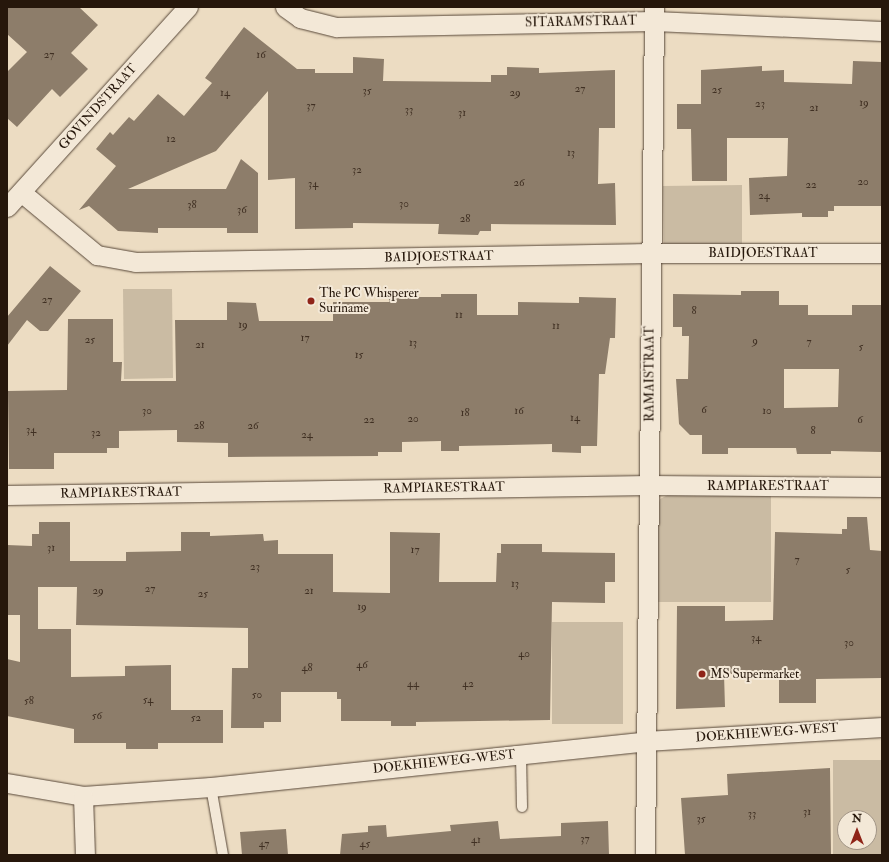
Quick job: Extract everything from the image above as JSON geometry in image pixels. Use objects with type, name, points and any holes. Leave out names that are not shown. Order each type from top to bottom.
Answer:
[{"type":"street","name":"GOVINDSTRAAT","points":[[7,207],[188,7]]},
{"type":"street","name":"SITARAMSTRAAT","points":[[285,7],[300,18],[337,27],[654,14],[882,31]]},
{"type":"street","name":"RAMAISTRAAT","points":[[645,855],[650,253],[654,14]]},
{"type":"street","name":"BAIDJOESTRAAT","points":[[21,192],[97,255],[135,262],[650,253],[882,253]]},
{"type":"street","name":"RAMPIARESTRAAT","points":[[7,495],[649,485],[882,487]]},
{"type":"street","name":"DOEKHIEWEG-WEST","points":[[7,783],[83,796],[211,787],[646,741],[882,727]]},
{"type":"street","points":[[83,796],[85,855]]},
{"type":"lane","points":[[521,755],[522,807]]},
{"type":"lane","points":[[211,787],[224,855]]},
{"type":"shaded area","points":[[742,185],[742,245],[664,245],[663,186]]},
{"type":"shaded area","points":[[123,289],[172,289],[173,378],[124,379]]},
{"type":"shaded area","points":[[672,493],[771,493],[771,602],[657,602],[658,506],[660,499]]},
{"type":"shaded area","points":[[552,622],[623,622],[623,724],[552,724]]},
{"type":"shaded area","points":[[833,760],[882,760],[882,855],[833,855]]},
{"type":"building","points":[[7,7],[79,7],[98,25],[71,53],[88,69],[60,97],[52,89],[17,127],[7,118],[7,72],[27,52],[7,34]]},
{"type":"building","points":[[244,27],[297,69],[315,69],[315,73],[353,73],[353,57],[384,59],[383,81],[491,82],[491,75],[507,75],[507,67],[539,68],[539,73],[615,70],[615,128],[599,128],[598,184],[615,183],[616,225],[491,224],[491,231],[480,231],[478,235],[438,234],[439,224],[353,223],[353,228],[295,229],[295,178],[268,180],[268,91],[216,151],[128,189],[226,189],[241,159],[258,173],[258,233],[227,233],[227,228],[158,228],[158,233],[118,231],[89,206],[79,210],[116,166],[96,149],[110,132],[113,135],[129,117],[134,121],[158,94],[184,116],[212,83],[205,78]]},
{"type":"building","points":[[853,61],[882,62],[882,206],[834,206],[834,211],[828,211],[828,217],[802,217],[802,213],[750,215],[749,178],[787,176],[788,138],[727,138],[727,181],[692,181],[691,129],[677,129],[677,104],[701,104],[701,70],[762,66],[762,71],[784,70],[784,82],[852,84]]},
{"type":"building","points":[[50,266],[81,291],[48,331],[40,331],[27,320],[7,346],[7,317]]},
{"type":"building","points":[[741,291],[779,291],[779,305],[808,305],[808,315],[852,315],[852,305],[882,305],[882,452],[831,451],[831,454],[797,454],[796,448],[728,448],[728,454],[702,454],[702,435],[690,435],[679,424],[676,379],[688,379],[689,336],[682,336],[682,327],[673,327],[673,294],[741,295]],"holes":[[[784,369],[839,369],[838,407],[784,408]]]},
{"type":"building","points":[[441,294],[477,294],[477,315],[518,315],[518,302],[579,303],[579,297],[616,298],[615,338],[610,338],[605,374],[599,374],[597,446],[581,446],[581,453],[552,452],[552,444],[459,446],[459,451],[441,451],[441,441],[402,442],[402,452],[378,452],[378,456],[228,457],[228,443],[177,442],[177,430],[119,431],[119,448],[107,448],[107,453],[54,453],[54,469],[9,469],[8,391],[67,390],[68,319],[113,319],[113,362],[122,362],[121,381],[176,381],[175,320],[227,320],[227,302],[256,303],[259,321],[333,321],[333,302],[389,302],[389,297],[441,297]]},
{"type":"building","points":[[847,517],[867,517],[870,550],[882,551],[882,678],[816,679],[816,703],[779,703],[779,674],[724,674],[725,707],[676,709],[677,606],[725,606],[725,621],[773,620],[775,532],[842,534],[842,529],[847,529]]},
{"type":"building","points":[[39,522],[70,522],[70,561],[126,561],[126,552],[181,551],[181,532],[210,532],[210,536],[263,534],[264,541],[278,540],[278,554],[333,554],[333,592],[390,593],[390,532],[440,533],[439,582],[496,582],[497,553],[501,553],[501,544],[542,544],[542,552],[615,553],[615,582],[605,582],[605,603],[552,602],[550,720],[416,722],[416,726],[391,726],[391,721],[341,721],[341,699],[337,699],[337,692],[281,692],[281,722],[264,722],[264,728],[231,728],[232,668],[248,668],[248,628],[76,625],[77,587],[38,587],[38,629],[71,629],[71,677],[125,676],[125,666],[171,665],[171,710],[223,710],[223,743],[158,743],[158,749],[126,749],[126,743],[74,743],[74,729],[7,716],[7,659],[20,662],[20,615],[7,615],[7,545],[32,546],[32,534],[39,534]]},
{"type":"building","points":[[830,768],[831,854],[685,855],[681,798],[728,795],[727,774]]},
{"type":"building","points":[[498,821],[500,839],[561,836],[561,823],[608,821],[609,855],[340,855],[342,834],[368,832],[368,826],[386,825],[387,837],[451,831],[450,825]]},
{"type":"building","points":[[286,829],[288,855],[242,855],[240,832]]},
{"type":"place","name":"The PC Whisperer Suriname","points":[[311,301]]},
{"type":"place","name":"MS Supermarket","points":[[702,674]]}]
